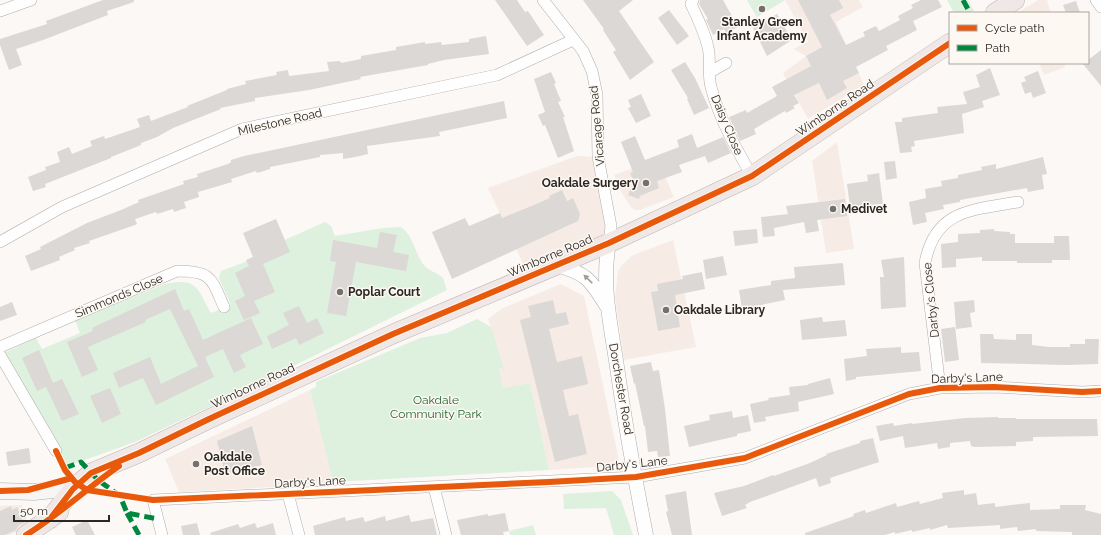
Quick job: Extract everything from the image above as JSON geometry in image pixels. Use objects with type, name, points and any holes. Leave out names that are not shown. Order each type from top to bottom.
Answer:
[{"type":"highway","points":[[997,12],[1015,0]]},
{"type":"highway","name":"Wimborne Road","points":[[87,483],[139,453],[386,337],[609,242],[752,176],[949,44]]},
{"type":"highway","points":[[26,535],[50,519],[87,483]]},
{"type":"main road","name":"Wimborne Road","points":[[28,490],[34,492],[87,483]]},
{"type":"main road","name":"Wimborne Road","points":[[0,491],[28,490],[87,483]]},
{"type":"street","points":[[0,11],[31,0]]},
{"type":"street","name":"Vicarage Road","points":[[543,0],[583,51],[592,71],[597,95],[598,157],[611,226],[609,242]]},
{"type":"street","name":"Daisy Close","points":[[693,0],[691,4],[709,52],[712,90],[731,139],[752,176]]},
{"type":"street","points":[[1096,0],[1101,7]]},
{"type":"street","name":"Milestone Road","points":[[0,242],[62,208],[242,129],[497,74],[573,40]]},
{"type":"street","points":[[710,72],[726,63]]},
{"type":"street","name":"Darby's Close","points":[[940,388],[925,263],[927,252],[939,228],[948,220],[971,211],[1018,202]]},
{"type":"street","name":"Dorchester Road","points":[[609,242],[606,258],[608,308],[646,535]]},
{"type":"street","points":[[556,265],[579,271],[588,278],[608,308]]},
{"type":"street","name":"Simmonds Close","points":[[0,347],[177,271],[198,271],[212,279],[224,307]]},
{"type":"street","points":[[0,355],[56,451]]},
{"type":"street","name":"Darby's Lane","points":[[162,535],[152,500],[636,477],[745,458],[909,394],[940,388],[994,387],[1082,392],[1101,391]]},
{"type":"street","points":[[434,487],[446,535]]},
{"type":"street","points":[[288,494],[299,535]]},
{"type":"shaded area","name":"Stanley Green Infant Academy","points":[[747,0],[785,0],[757,17]]},
{"type":"shaded area","points":[[785,0],[859,0],[863,7],[836,22],[864,85],[808,119],[783,73],[806,56],[793,49],[808,42]]},
{"type":"shaded area","points":[[1038,0],[1047,0],[1051,12],[1020,12]]},
{"type":"shaded area","points":[[1039,64],[1066,64],[1065,67],[1044,75]]},
{"type":"shaded area","points":[[837,142],[854,249],[826,253],[812,161]]},
{"type":"shaded area","points":[[577,156],[598,157],[609,243],[529,277],[488,188]]},
{"type":"shaded area","points":[[658,159],[674,197],[640,210],[634,210],[622,193],[614,175]]},
{"type":"shaded area","points":[[673,240],[696,347],[624,360],[615,297],[618,271],[633,255]]},
{"type":"shaded area","points":[[561,284],[584,296],[619,460],[613,466],[549,470],[530,383],[503,388],[499,367],[504,369],[488,319],[503,308]]},
{"type":"shaded area","points":[[310,390],[333,482],[294,486],[179,492],[165,459]]},
{"type":"shaded area","points":[[22,505],[27,521],[24,528],[10,535],[0,535],[0,506]]},
{"type":"green space","name":"Stanley Green Infant Academy","points":[[747,0],[785,0],[757,17]]},
{"type":"green space","points":[[947,0],[968,0],[974,11],[972,12],[953,12]]},
{"type":"green space","points":[[325,222],[331,226],[335,236],[383,228],[401,227],[409,235],[423,264],[443,278],[447,290],[239,393],[135,442],[65,467],[0,355],[36,338],[42,349],[80,333],[75,320],[165,284],[185,282],[196,287],[211,313],[231,305],[219,278],[221,271],[283,248],[280,242]]},
{"type":"green space","name":"Oakdale Community Park","points":[[477,319],[491,327],[504,369],[499,368],[503,388],[530,383],[549,470],[333,482],[310,390],[316,387],[316,382],[420,338],[447,333]]},
{"type":"green space","points":[[612,491],[621,500],[633,535],[614,535],[606,508],[564,509],[563,494]]},
{"type":"green space","points":[[533,525],[536,535],[510,535],[509,531]]},
{"type":"building","points":[[103,0],[134,0],[134,2],[107,11],[108,15],[16,49],[22,65],[9,70],[0,45],[0,39],[47,24],[46,21]]},
{"type":"building","points":[[495,0],[517,0],[525,12],[528,11],[544,35],[527,46]]},
{"type":"building","points":[[583,0],[633,0],[619,11],[654,62],[630,80],[613,52],[616,50],[603,30],[604,29]]},
{"type":"building","points":[[700,0],[723,0],[738,27],[726,33],[724,29],[713,35],[706,20],[708,19],[699,4]]},
{"type":"building","points":[[798,0],[839,0],[843,8],[830,15],[846,45],[865,36],[863,32],[876,26],[879,31],[900,20],[898,16],[913,8],[911,5],[921,0],[938,0],[942,7],[913,21],[917,30],[886,46],[888,50],[856,67],[859,73],[843,81],[847,88],[827,100],[819,83],[794,95],[799,103],[793,106],[795,108],[786,113],[785,111],[754,129],[756,134],[740,141],[729,117],[746,110],[747,113],[777,96],[772,87],[811,66],[806,56],[822,47]]},
{"type":"building","points":[[1076,1],[1080,12],[1066,12],[1063,5]]},
{"type":"building","points":[[669,10],[689,36],[677,45],[658,18]]},
{"type":"building","points":[[777,14],[792,40],[767,56],[753,28]]},
{"type":"building","points":[[486,36],[489,54],[444,60],[428,65],[360,77],[361,79],[309,90],[255,98],[255,101],[220,108],[221,109],[173,128],[157,137],[141,143],[141,145],[45,184],[46,187],[33,191],[28,177],[46,170],[45,167],[60,162],[57,152],[69,147],[72,154],[92,146],[90,141],[104,136],[105,139],[140,127],[137,119],[149,115],[151,121],[188,107],[187,106],[227,89],[246,84],[245,81],[277,75],[276,72],[288,70],[289,76],[329,71],[327,62],[340,61],[341,63],[361,59],[361,56],[396,50],[396,47],[425,42],[425,44],[441,42],[442,45],[469,42],[469,39]]},
{"type":"building","points":[[1101,50],[1101,86],[1083,64],[1089,64],[1089,59]]},
{"type":"building","points":[[685,62],[695,78],[709,108],[694,115],[687,99],[688,98],[671,70]]},
{"type":"building","points":[[990,68],[1000,95],[982,101],[984,107],[962,114],[964,133],[914,141],[915,146],[911,147],[912,152],[900,153],[895,122],[902,122],[902,118],[938,113],[937,107],[967,104],[963,92],[980,87],[976,75]]},
{"type":"building","points":[[1038,71],[1046,93],[1033,98],[1031,92],[1025,94],[1021,83],[1026,81],[1024,77]]},
{"type":"building","points":[[551,72],[556,83],[554,84],[561,101],[558,102],[565,117],[563,117],[574,151],[558,158],[545,125],[543,126],[538,115],[545,112],[534,79]]},
{"type":"building","points":[[641,94],[651,116],[636,123],[628,108],[631,107],[628,100]]},
{"type":"building","points":[[504,101],[507,118],[439,132],[440,136],[367,146],[368,154],[355,157],[343,159],[343,153],[320,155],[320,157],[270,167],[270,169],[257,173],[256,171],[231,179],[232,182],[198,192],[199,197],[184,202],[186,208],[174,212],[173,209],[157,214],[156,212],[135,219],[137,224],[135,225],[89,241],[90,243],[74,248],[75,250],[59,257],[60,260],[31,271],[25,256],[41,249],[40,247],[87,223],[139,202],[138,200],[184,184],[183,181],[198,177],[197,174],[228,164],[231,160]]},
{"type":"building","points":[[692,134],[697,148],[723,137],[731,153],[708,163],[705,156],[679,165],[682,172],[657,181],[659,188],[640,196],[639,199],[628,195],[634,182],[630,173],[633,172],[621,142],[635,136],[645,160],[679,147],[677,140]]},
{"type":"building","points":[[1043,157],[1047,174],[1042,175],[1044,189],[1028,192],[1027,188],[960,200],[960,202],[943,205],[944,209],[925,213],[927,222],[913,225],[909,202],[926,198],[925,189],[942,186],[941,181],[958,178],[958,175],[982,170],[981,167],[996,164],[996,169]]},
{"type":"building","points":[[895,161],[897,178],[886,180],[884,162]]},
{"type":"building","points":[[879,173],[883,204],[850,207],[847,184],[868,181],[867,175]]},
{"type":"building","points":[[562,190],[567,201],[573,198],[580,214],[578,221],[452,279],[432,232],[465,218],[469,226],[500,213],[502,218],[550,198],[549,196]]},
{"type":"building","points":[[845,199],[847,216],[817,220],[819,231],[806,233],[804,222],[774,228],[775,236],[763,237],[761,217],[788,214],[786,206]]},
{"type":"building","points":[[276,219],[290,252],[263,264],[275,292],[254,301],[260,313],[244,320],[235,301],[245,296],[235,273],[249,266],[246,260],[253,257],[243,233]]},
{"type":"building","points":[[757,229],[758,243],[735,246],[733,231]]},
{"type":"building","points":[[994,229],[994,231],[1010,232],[1010,234],[1015,234],[1015,243],[1054,243],[1054,236],[1069,236],[1070,260],[1052,260],[1052,263],[1017,263],[1017,261],[982,261],[982,257],[956,259],[956,267],[942,268],[941,244],[958,242],[958,234],[980,233],[980,230]]},
{"type":"building","name":"Poplar Court","points":[[380,232],[397,235],[393,252],[409,255],[406,271],[356,262],[346,316],[327,313],[336,262],[330,261],[333,240],[377,248]]},
{"type":"building","points":[[723,256],[727,275],[706,279],[703,260]]},
{"type":"building","points":[[904,257],[906,307],[881,309],[880,277],[884,277],[881,260]]},
{"type":"building","points":[[843,263],[845,285],[783,290],[785,300],[742,309],[739,290],[771,285],[771,281],[795,278],[794,267]]},
{"type":"building","name":"Oakdale Library","points":[[702,272],[705,289],[675,295],[680,327],[658,331],[651,292],[658,291],[657,284],[683,279],[682,276]]},
{"type":"building","points":[[175,289],[184,311],[189,309],[203,340],[251,318],[263,344],[240,355],[246,367],[234,373],[223,349],[205,357],[214,377],[156,405],[143,378],[119,388],[113,373],[150,357],[161,384],[198,366],[170,309],[145,320],[146,322],[88,347],[98,370],[82,377],[67,342],[93,331],[92,328]]},
{"type":"building","points":[[553,300],[556,314],[566,312],[569,324],[549,329],[557,362],[582,356],[588,384],[563,390],[569,416],[578,414],[587,454],[555,462],[520,320],[531,317],[528,306]]},
{"type":"building","points":[[974,300],[975,312],[970,313],[972,327],[956,329],[954,302]]},
{"type":"building","points":[[12,302],[17,315],[0,321],[0,307]]},
{"type":"building","points":[[299,306],[307,323],[317,318],[324,333],[299,345],[296,338],[272,349],[267,336],[289,325],[283,313]]},
{"type":"building","points":[[822,317],[823,322],[845,320],[847,336],[802,340],[800,320]]},
{"type":"building","points":[[955,327],[959,360],[945,362],[941,329]]},
{"type":"building","points":[[980,334],[993,334],[994,339],[1016,340],[1016,334],[1032,334],[1032,345],[1049,347],[1070,347],[1070,344],[1085,344],[1085,339],[1099,339],[1098,364],[1066,365],[981,363]]},
{"type":"building","points":[[901,347],[901,353],[919,352],[921,371],[856,377],[856,379],[846,381],[844,359],[867,356],[866,349]]},
{"type":"building","points":[[39,350],[53,383],[62,379],[79,414],[62,421],[46,387],[37,391],[22,358]]},
{"type":"building","points":[[651,362],[653,371],[659,370],[670,456],[658,457],[657,451],[648,452],[645,426],[630,366]]},
{"type":"building","points":[[830,378],[834,394],[798,402],[799,411],[765,417],[766,421],[754,423],[750,404],[769,400],[768,398],[790,395],[789,387],[808,385]]},
{"type":"building","points":[[110,388],[121,414],[102,423],[90,396]]},
{"type":"building","points":[[732,411],[733,418],[748,415],[751,431],[737,434],[737,436],[689,447],[684,426],[710,420],[709,415]]},
{"type":"building","points":[[998,417],[1016,419],[1097,419],[1098,436],[1033,437],[1033,441],[1016,442],[1016,446],[975,447],[971,446],[970,441],[950,443],[950,447],[938,449],[937,443],[905,448],[903,436],[880,441],[876,426],[893,423],[894,426],[965,418]]},
{"type":"building","points":[[252,426],[262,465],[225,474],[217,441]]},
{"type":"building","points":[[873,438],[879,462],[830,478],[831,483],[819,487],[816,478],[750,502],[745,505],[747,508],[722,516],[714,493],[744,486],[773,475],[774,476],[810,463],[827,455],[826,454],[860,443],[860,441]]},
{"type":"building","points":[[29,448],[31,463],[8,466],[6,452]]},
{"type":"building","points":[[964,490],[964,495],[976,493],[978,505],[995,503],[995,507],[1030,503],[1030,510],[1060,509],[1060,505],[1086,505],[1085,510],[1101,514],[1101,535],[1072,535],[1072,532],[1036,531],[1036,529],[1018,531],[1017,527],[1000,529],[1000,525],[948,528],[947,525],[930,530],[930,528],[895,534],[895,532],[885,535],[805,535],[805,533],[854,516],[853,514],[865,510],[866,513],[896,503],[897,507],[919,501],[920,504],[943,498],[942,493]]},
{"type":"building","points":[[686,491],[692,535],[672,535],[666,512],[668,511],[665,495]]},
{"type":"building","points":[[11,506],[12,510],[17,507],[24,523],[19,525],[16,530],[5,535],[0,535],[0,511]]},
{"type":"building","points":[[505,513],[509,531],[503,532],[504,535],[461,535],[457,520],[488,514],[488,516]]},
{"type":"building","points":[[409,515],[411,522],[433,518],[437,535],[315,535],[313,526],[345,517],[346,521],[363,517],[365,522],[385,516],[386,521]]},
{"type":"building","points":[[87,520],[95,535],[76,535],[72,527]]},
{"type":"building","points":[[197,523],[200,535],[183,535],[181,526]]},
{"type":"building","points":[[255,523],[257,528],[273,523],[276,535],[211,535],[210,533],[238,524],[240,528]]},
{"type":"marked path","points":[[963,0],[969,12]]},
{"type":"marked path","points":[[65,468],[81,462],[98,480],[120,496],[127,513],[158,519]]},
{"type":"marked path","points":[[127,513],[139,535]]},
{"type":"cycle path","points":[[50,519],[73,489],[91,473],[139,453],[393,334],[609,243],[752,176],[949,44]]},
{"type":"cycle path","points":[[56,451],[65,470],[75,482],[87,490],[153,500],[549,482],[636,477],[745,458],[909,394],[940,388],[994,387],[1082,392],[1101,391]]},
{"type":"cycle path","points":[[26,535],[50,519],[119,466]]},
{"type":"cycle path","points":[[0,491],[28,490],[72,478]]},
{"type":"place","name":"Stanley Green Infant Academy","points":[[762,9]]},
{"type":"place","name":"Oakdale Surgery","points":[[646,183]]},
{"type":"place","name":"Medivet","points":[[833,209]]},
{"type":"place","name":"Poplar Court","points":[[340,292]]},
{"type":"place","name":"Oakdale Library","points":[[666,310]]},
{"type":"place","name":"Oakdale Post Office","points":[[196,464]]}]
